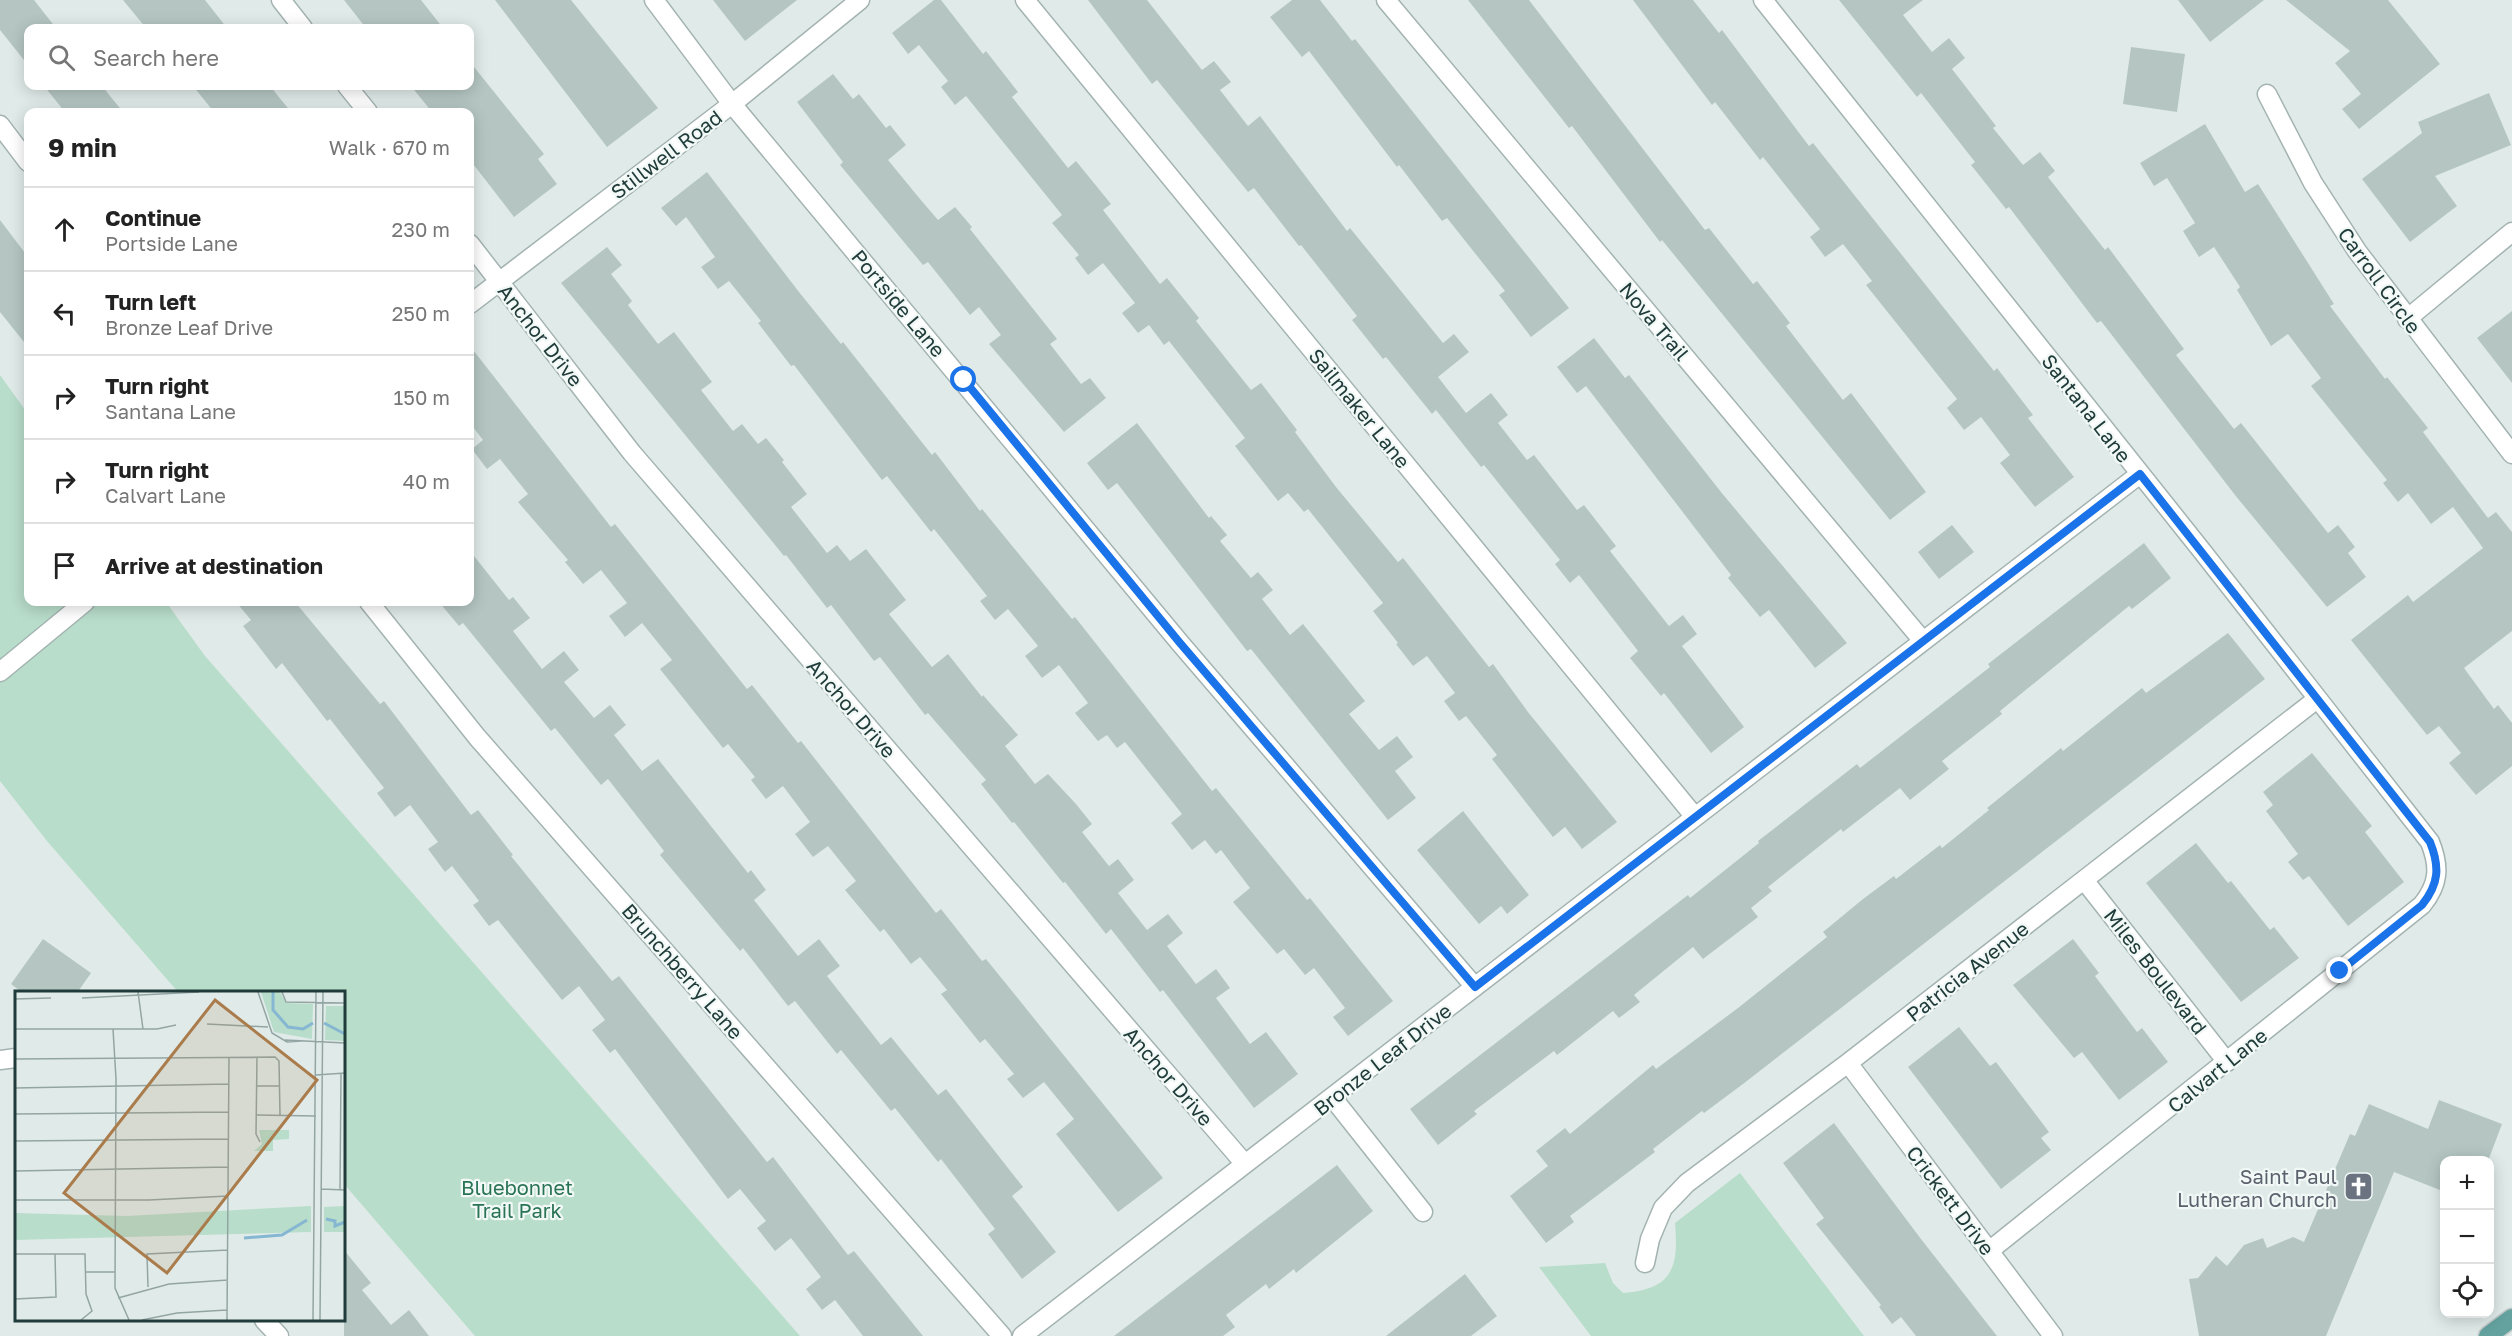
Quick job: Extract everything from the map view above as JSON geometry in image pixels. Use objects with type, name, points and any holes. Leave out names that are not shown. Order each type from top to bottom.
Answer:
[{"type":"main road","points":[[2488,1336],[2512,1318]]},
{"type":"street","points":[[281,0],[300,24]]},
{"type":"street","name":"Portside Lane","points":[[654,0],[732,104],[1180,643],[1475,987]]},
{"type":"street","name":"Stillwell Road","points":[[474,301],[732,104],[860,0]]},
{"type":"street","name":"Sailmaker Lane","points":[[1025,0],[1695,817]]},
{"type":"street","name":"Nova Trail","points":[[1386,0],[1923,641]]},
{"type":"street","name":"Santana Lane","points":[[1763,0],[2430,842],[2436,857],[2437,882]]},
{"type":"street","points":[[350,90],[365,108]]},
{"type":"street","name":"Carroll Circle","points":[[2267,94],[2313,183],[2357,251],[2512,454]]},
{"type":"street","points":[[0,125],[24,157]]},
{"type":"street","points":[[2407,319],[2512,232]]},
{"type":"street","name":"Anchor Drive","points":[[474,248],[632,453],[1245,1164]]},
{"type":"street","name":"Bronze Leaf Drive","points":[[1022,1336],[2140,474]]},
{"type":"street","points":[[0,672],[80,606]]},
{"type":"street","name":"Brunchberry Lane","points":[[372,606],[477,737],[1002,1336]]},
{"type":"street","name":"Patricia Avenue","points":[[1645,1263],[1650,1239],[1663,1208],[1687,1183],[1848,1063],[2317,699]]},
{"type":"street","name":"Miles Boulevard","points":[[2084,880],[2227,1062]]},
{"type":"street","name":"Calvart Lane","points":[[1989,1251],[2422,905],[2437,882]]},
{"type":"street","points":[[0,1060],[15,1058]]},
{"type":"street","name":"Crickett Drive","points":[[1848,1063],[2053,1336]]},
{"type":"street","points":[[1332,1097],[1423,1212]]},
{"type":"street","points":[[265,1321],[279,1336]]},
{"type":"green space","name":"Bluebonnet Trail Park","points":[[0,375],[24,408],[24,606],[169,606],[205,656],[800,1336],[475,1336],[345,1185],[345,991],[177,991],[47,841],[0,781]]},
{"type":"green space","points":[[1740,1173],[1864,1336],[1591,1336],[1539,1267],[1605,1263],[1613,1283],[1623,1293],[1652,1287],[1669,1274],[1673,1264],[1675,1223]]},
{"type":"building","points":[[0,0],[34,0],[53,24],[24,24],[24,60],[0,30]]},
{"type":"building","points":[[123,0],[205,0],[224,24],[143,24]]},
{"type":"building","points":[[344,0],[421,0],[440,24],[363,24]]},
{"type":"building","points":[[495,0],[571,0],[658,108],[607,147]]},
{"type":"building","points":[[713,0],[797,0],[745,41]]},
{"type":"building","points":[[934,0],[941,0],[983,54],[986,51],[1018,92],[1012,97],[1068,168],[1076,161],[1111,204],[1103,210],[1160,284],[1167,278],[1199,318],[1196,321],[1251,390],[1261,383],[1336,487],[1398,562],[1403,558],[1489,667],[1493,664],[1528,712],[1617,822],[1582,849],[1565,827],[1553,837],[1492,759],[1497,755],[1466,716],[1459,721],[1444,701],[1455,693],[1427,656],[1413,666],[1396,644],[1398,643],[1373,611],[1383,603],[1308,509],[1304,512],[1288,493],[1278,501],[1235,446],[1245,438],[1169,341],[1164,345],[1149,325],[1138,333],[1122,313],[1135,303],[1103,263],[1088,275],[1075,258],[1079,255],[1052,223],[1062,215],[966,96],[955,105],[941,87],[948,81],[919,45],[908,54],[892,33]]},
{"type":"building","points":[[1088,0],[1147,0],[1202,70],[1214,61],[1231,82],[1220,90],[1248,126],[1260,116],[1347,231],[1350,228],[1443,343],[1454,334],[1469,352],[1438,377],[1466,413],[1491,393],[1508,415],[1498,423],[1527,460],[1534,455],[1577,510],[1584,505],[1616,546],[1610,551],[1669,626],[1683,615],[1697,634],[1682,646],[1744,727],[1711,753],[1664,693],[1661,696],[1630,658],[1638,651],[1579,575],[1570,583],[1555,564],[1560,560],[1484,465],[1481,467],[1436,410],[1432,414],[1386,357],[1383,359],[1352,320],[1357,316],[1301,245],[1299,246],[1254,188],[1248,192],[1157,80],[1152,84]]},
{"type":"building","points":[[1292,0],[1320,0],[1352,41],[1355,39],[1569,308],[1531,337],[1499,295],[1505,291],[1447,218],[1442,221],[1399,165],[1397,167],[1309,51],[1302,57],[1270,17]]},
{"type":"building","points":[[1468,0],[1529,0],[1705,230],[1709,228],[1753,284],[1757,281],[1790,323],[1786,326],[1843,400],[1851,393],[1926,492],[1890,520],[1662,240],[1660,242],[1572,126],[1569,128]]},
{"type":"building","points":[[1633,0],[1693,0],[1719,33],[1722,30],[1809,146],[1813,143],[1994,371],[1997,368],[2033,415],[2028,418],[2074,477],[2035,507],[2000,463],[2010,455],[1981,417],[1964,430],[1947,408],[1957,399],[1866,285],[1872,281],[1843,244],[1825,257],[1810,237],[1820,229],[1763,157],[1760,160],[1715,102],[1712,105]]},
{"type":"building","points":[[1839,0],[1923,0],[1903,15],[1932,52],[1949,38],[1965,58],[1952,69],[1996,126],[1993,128],[2023,165],[2040,152],[2055,171],[2048,177],[2105,250],[2108,247],[2184,349],[2176,355],[2234,429],[2241,423],[2328,533],[2338,525],[2355,547],[2348,553],[2366,577],[2327,607],[2235,495],[2101,321],[2097,323],[2009,207],[2006,209],[1971,165],[1975,162],[1921,93],[1917,97]]},
{"type":"building","points":[[2178,0],[2264,0],[2210,42]]},
{"type":"building","points":[[2286,0],[2388,0],[2440,64],[2359,129],[2342,109],[2361,94],[2335,63],[2350,51]]},
{"type":"building","points":[[2131,47],[2185,54],[2177,112],[2123,104]]},
{"type":"building","points":[[474,67],[544,154],[538,159],[557,184],[514,217],[474,165],[474,108],[429,108],[414,90],[474,90]]},
{"type":"building","points":[[833,74],[853,99],[859,94],[886,128],[890,125],[906,145],[888,160],[920,199],[938,220],[955,207],[1057,339],[1050,344],[1081,384],[1090,378],[1106,398],[1064,432],[989,344],[1001,335],[979,307],[970,315],[928,262],[923,265],[840,165],[843,162],[797,102]]},
{"type":"building","points":[[47,90],[105,90],[120,108],[62,108]]},
{"type":"building","points":[[196,90],[273,90],[288,108],[211,108]]},
{"type":"building","points":[[2489,93],[2511,145],[2435,176],[2457,206],[2410,242],[2362,179],[2422,133],[2418,122]]},
{"type":"building","points":[[2205,124],[2245,192],[2258,184],[2334,304],[2330,306],[2385,379],[2387,377],[2428,428],[2423,432],[2488,518],[2496,512],[2512,532],[2512,631],[2464,668],[2494,709],[2498,705],[2512,723],[2512,766],[2476,795],[2449,763],[2461,753],[2439,726],[2427,735],[2351,640],[2408,595],[2413,602],[2483,548],[2453,507],[2431,524],[2408,493],[2398,502],[2383,483],[2387,480],[2311,386],[2321,378],[2288,334],[2271,346],[2237,290],[2240,287],[2214,247],[2199,257],[2183,231],[2195,223],[2167,178],[2154,186],[2140,163]]},
{"type":"building","points":[[707,172],[799,292],[841,344],[843,342],[932,455],[935,452],[980,511],[982,509],[1072,619],[1075,617],[1212,791],[1216,788],[1307,900],[1310,898],[1393,1001],[1348,1036],[1333,1017],[1345,1008],[1314,968],[1305,975],[1284,949],[1277,954],[1233,902],[1250,888],[1221,850],[1216,854],[1205,840],[1192,850],[1171,823],[1182,814],[1125,742],[1117,748],[1107,735],[1098,741],[1075,713],[1088,703],[1059,665],[1042,678],[1025,656],[1038,646],[1008,609],[995,620],[980,601],[987,596],[934,529],[931,532],[887,476],[882,480],[794,365],[791,366],[758,323],[761,321],[729,281],[718,289],[701,267],[715,257],[686,217],[676,226],[661,208]]},
{"type":"building","points":[[0,220],[24,252],[24,342],[0,312]]},
{"type":"building","points":[[607,247],[622,265],[611,274],[632,301],[628,305],[658,344],[674,332],[712,382],[701,390],[733,431],[742,424],[758,444],[766,438],[784,460],[782,462],[807,494],[791,507],[827,553],[837,545],[850,561],[866,549],[906,600],[889,614],[932,667],[948,654],[982,697],[983,695],[1018,735],[1005,746],[1035,784],[1048,774],[1076,804],[1092,824],[1082,832],[1109,866],[1118,859],[1134,880],[1118,893],[1147,930],[1168,914],[1183,933],[1167,946],[1196,984],[1216,969],[1230,988],[1216,998],[1250,1044],[1266,1032],[1298,1074],[1254,1108],[1163,990],[1160,992],[1111,929],[1106,934],[1065,882],[1063,883],[1014,822],[1012,823],[981,784],[986,780],[928,713],[925,715],[880,657],[874,661],[831,605],[827,608],[786,555],[784,556],[561,283]]},
{"type":"building","points":[[2512,311],[2512,383],[2477,338]]},
{"type":"building","points":[[1594,338],[1625,378],[1629,375],[1721,492],[1847,643],[1815,668],[1769,610],[1760,617],[1728,578],[1731,575],[1586,386],[1577,393],[1557,367]]},
{"type":"building","points":[[474,351],[611,527],[615,524],[747,689],[752,685],[798,743],[801,741],[936,913],[941,909],[982,961],[986,959],[1163,1178],[1118,1212],[1056,1134],[1074,1119],[1044,1082],[1023,1098],[1007,1079],[1014,1074],[985,1039],[980,1043],[941,994],[947,990],[920,957],[911,964],[884,929],[880,932],[845,890],[856,881],[828,846],[813,857],[795,834],[810,822],[783,786],[766,799],[751,780],[755,777],[728,744],[723,748],[660,669],[672,660],[642,623],[625,637],[609,616],[627,603],[601,570],[583,584],[565,562],[568,560],[518,502],[528,494],[500,459],[487,469],[474,452],[474,447],[483,440],[474,428]]},
{"type":"building","points":[[1137,423],[1209,518],[1211,516],[1227,535],[1220,541],[1251,578],[1258,572],[1273,590],[1262,599],[1290,635],[1303,624],[1365,701],[1349,714],[1379,750],[1397,736],[1413,757],[1395,771],[1416,798],[1388,820],[1251,649],[1247,651],[1117,483],[1108,490],[1087,463]]},
{"type":"building","points":[[1952,525],[1974,552],[1939,579],[1918,552]]},
{"type":"building","points":[[2144,543],[2171,578],[2132,609],[2129,606],[2000,711],[2002,714],[1942,761],[1949,769],[1910,800],[1900,788],[1843,832],[1841,829],[1768,887],[1772,891],[1751,908],[1758,917],[1703,959],[1693,947],[1634,995],[1640,1002],[1619,1018],[1613,1011],[1557,1055],[1554,1051],[1474,1111],[1477,1114],[1438,1145],[1410,1109],[1688,895],[1690,898],[1759,843],[1758,841],[1857,764],[1860,768],[1990,667],[1988,664]]},
{"type":"building","points":[[474,556],[509,600],[513,597],[530,618],[513,631],[542,669],[564,651],[579,670],[564,682],[594,718],[610,705],[626,725],[614,735],[642,771],[658,759],[748,873],[751,870],[766,890],[754,900],[798,956],[819,939],[840,966],[827,976],[881,1045],[891,1037],[938,1095],[946,1089],[1023,1187],[1012,1196],[1056,1252],[1022,1279],[988,1234],[995,1229],[941,1159],[938,1162],[895,1108],[891,1111],[841,1050],[837,1054],[795,1001],[788,1006],[743,948],[740,951],[660,855],[664,851],[608,779],[601,785],[555,728],[551,731],[463,623],[459,626],[442,606],[474,606]]},
{"type":"building","points":[[239,606],[298,606],[380,704],[384,701],[471,815],[478,810],[513,855],[511,856],[612,981],[619,976],[767,1162],[773,1157],[848,1255],[854,1251],[923,1336],[863,1336],[835,1300],[822,1310],[806,1289],[821,1277],[791,1238],[775,1251],[757,1228],[766,1221],[740,1189],[728,1199],[615,1049],[610,1053],[592,1030],[605,1020],[579,986],[562,1000],[498,920],[489,926],[473,905],[479,901],[452,866],[445,872],[428,849],[438,842],[410,805],[395,817],[377,793],[384,788],[330,719],[327,721],[282,663],[276,669],[243,626],[251,620]]},
{"type":"building","points":[[2228,633],[2265,679],[1743,1084],[1704,1113],[1702,1111],[1653,1149],[1655,1152],[1570,1216],[1574,1222],[1546,1243],[1510,1196],[1548,1166],[1536,1151],[1565,1128],[1570,1134],[1653,1065],[1656,1069],[1738,1008],[1827,937],[1823,932],[1863,899],[1894,876],[1896,879],[1940,845],[1942,848],[2061,748],[2063,751],[2142,688],[2146,693]]},
{"type":"building","points":[[2312,753],[2372,826],[2365,832],[2404,882],[2348,926],[2309,876],[2303,880],[2288,862],[2298,854],[2266,811],[2273,805],[2263,792]]},
{"type":"building","points":[[1463,811],[1529,895],[1507,914],[1501,906],[1479,924],[1417,850]]},
{"type":"building","points":[[2196,843],[2228,883],[2231,881],[2270,930],[2274,927],[2299,958],[2241,1002],[2146,883]]},
{"type":"building","points":[[43,939],[91,973],[78,991],[20,991],[11,984]]},
{"type":"building","points":[[2073,939],[2099,973],[2095,976],[2137,1032],[2142,1028],[2168,1062],[2119,1100],[2082,1052],[2074,1058],[2013,985]]},
{"type":"building","points":[[1959,1027],[1990,1066],[1996,1062],[2049,1132],[2041,1138],[2051,1150],[2001,1189],[1908,1067]]},
{"type":"building","name":"Saint Paul Lutheran Church","points":[[2439,1100],[2502,1124],[2490,1156],[2440,1156],[2440,1190],[2394,1172],[2326,1336],[2199,1336],[2189,1279],[2198,1278],[2216,1256],[2227,1266],[2244,1245],[2263,1238],[2267,1248],[2293,1237],[2304,1242],[2350,1134],[2355,1136],[2369,1104],[2428,1129]]},
{"type":"building","points":[[1834,1123],[1997,1336],[1916,1336],[1901,1317],[1892,1324],[1879,1307],[1881,1305],[1816,1224],[1824,1218],[1783,1163]]},
{"type":"building","points":[[1337,1165],[1373,1211],[1296,1273],[1294,1269],[1269,1289],[1266,1284],[1226,1315],[1235,1327],[1223,1336],[1114,1336]]},
{"type":"building","points":[[345,1251],[371,1283],[362,1290],[391,1325],[409,1310],[429,1336],[344,1336]]},
{"type":"building","points":[[1465,1274],[1497,1316],[1471,1336],[1386,1336]]},
{"type":"place","name":"Saint Paul Lutheran Church","points":[[2358,1187]]},
{"type":"route","points":[[964,380],[1180,643],[1475,987],[2140,474],[2430,842],[2436,857],[2437,872],[2437,882],[2432,893],[2422,905],[2340,971]]}]
